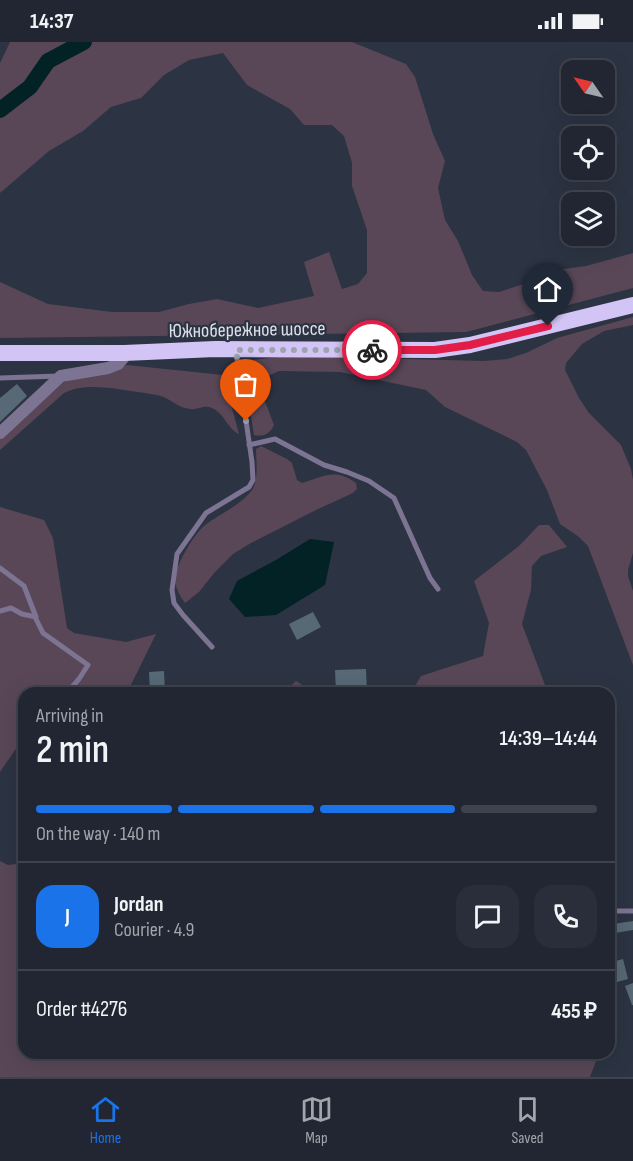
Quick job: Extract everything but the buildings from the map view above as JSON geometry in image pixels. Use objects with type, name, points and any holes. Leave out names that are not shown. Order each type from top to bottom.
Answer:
[{"type":"highway","name":"Южнобережное шоссе","points":[[0,344],[236,350],[437,340],[460,337],[633,296]]},
{"type":"highway","name":"Южнобережное шоссе","points":[[0,353],[126,348],[342,345],[435,350],[458,347],[633,305]]},
{"type":"street","points":[[0,434],[61,376],[108,368],[118,364],[124,357],[126,348]]},
{"type":"lane","points":[[212,648],[174,603],[172,590],[177,554],[206,513],[249,487],[253,480],[236,350]]},
{"type":"lane","points":[[0,378],[61,376]]},
{"type":"lane","points":[[249,445],[275,439],[324,465],[369,481],[394,498],[430,578],[438,589]]},
{"type":"lane","points":[[0,568],[24,586],[35,617],[44,633],[88,665],[73,687]]},
{"type":"lane","points":[[0,611],[11,608],[35,617]]},
{"type":"lane","points":[[615,912],[633,911]]},
{"type":"shaded area","points":[[10,42],[352,42],[406,64],[415,77],[433,134],[445,161],[438,188],[445,220],[458,241],[472,275],[483,291],[499,292],[530,282],[549,271],[586,266],[633,253],[633,288],[466,332],[0,338],[0,282],[48,304],[112,312],[159,312],[217,299],[258,308],[314,296],[304,262],[329,252],[342,289],[358,284],[367,273],[367,230],[352,186],[352,163],[344,136],[332,125],[304,125],[290,109],[247,85],[223,53],[189,60],[164,75],[141,98],[111,107],[83,131],[49,151],[0,193],[0,63]]},
{"type":"shaded area","points":[[633,317],[633,325],[604,331],[582,344],[566,363],[565,370],[589,413],[621,445],[631,469],[633,553],[628,576],[633,591],[633,665],[588,546],[560,524],[547,490],[526,450],[517,442],[445,407],[426,390],[340,372],[279,371],[268,376],[261,385],[261,391],[274,425],[266,434],[254,435],[242,361],[289,356],[484,361],[507,359],[526,353],[557,338]]},
{"type":"shaded area","points":[[127,365],[223,375],[239,434],[218,412],[209,407],[186,408],[158,395],[91,387],[64,393],[0,450],[0,439],[64,382]]},
{"type":"shaded area","points":[[261,446],[292,463],[297,480],[302,483],[336,475],[349,478],[356,483],[357,489],[233,554],[199,592],[185,603],[175,582],[176,572],[182,558],[204,526],[252,490],[256,476],[256,449]]},
{"type":"shaded area","points":[[0,507],[44,520],[53,538],[67,628],[74,633],[126,642],[156,634],[130,687],[18,687],[18,746],[0,772]]},
{"type":"shaded area","points":[[539,525],[549,525],[567,547],[541,556],[532,566],[531,590],[522,624],[546,687],[415,687],[421,676],[483,656],[489,623],[474,581],[519,546]]},
{"type":"shaded area","points":[[310,539],[334,542],[325,585],[276,615],[245,617],[229,599],[237,581]]},
{"type":"shaded area","points":[[296,681],[306,687],[290,687]]},
{"type":"shaded area","points":[[0,861],[8,865],[18,864],[18,1059],[597,1059],[590,1077],[0,1077]]},
{"type":"waterway","points":[[0,110],[30,87],[48,61],[84,42]]},
{"type":"way so far","points":[[246,421],[236,350],[372,350]]},
{"type":"route","points":[[372,350],[435,350],[470,345],[548,326]]}]
